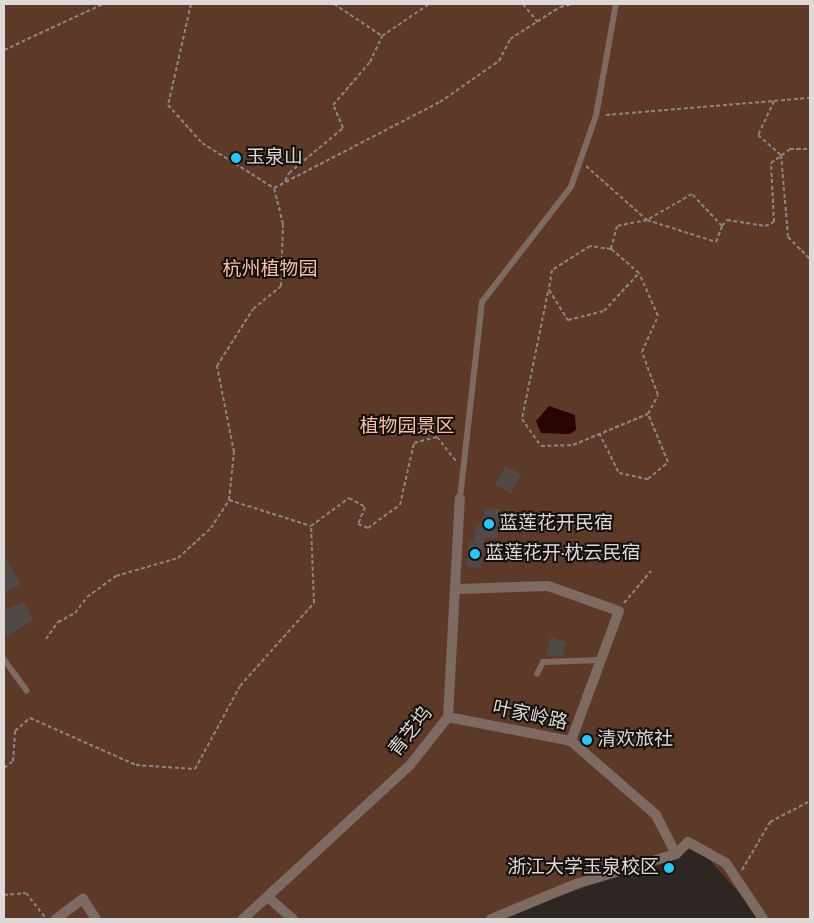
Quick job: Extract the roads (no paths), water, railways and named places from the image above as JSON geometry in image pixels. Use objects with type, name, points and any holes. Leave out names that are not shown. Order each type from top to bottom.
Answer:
[{"type":"street","name":"青芝坞","points":[[243,919],[270,899],[410,765],[448,717],[458,589],[460,498]]},
{"type":"street","points":[[458,589],[548,586],[619,611],[571,741]]},
{"type":"street","name":"叶家岭路","points":[[448,717],[571,741],[656,815],[676,854]]},
{"type":"street","points":[[491,919],[576,884],[676,854],[688,842],[726,863],[763,919]]},
{"type":"street","points":[[56,919],[83,899],[96,919]]},
{"type":"street","points":[[270,899],[293,919]]},
{"type":"lane","points":[[460,498],[465,473],[482,302],[571,187],[596,116],[616,4]]},
{"type":"lane","points":[[4,659],[27,691]]},
{"type":"lane","points":[[537,674],[542,662],[600,660]]},
{"type":"place","name":"玉泉山","points":[[236,158]]},
{"type":"place","name":"蓝莲花开民宿","points":[[489,524]]},
{"type":"place","name":"蓝莲花开·枕云民宿","points":[[475,554]]},
{"type":"place","name":"清欢旅社","points":[[587,740]]},
{"type":"place","name":"浙江大学玉泉校区","points":[[669,868]]},
{"type":"park label","name":"杭州植物园","points":[[270,270]]},
{"type":"park label","name":"植物园景区","points":[[407,427]]}]
